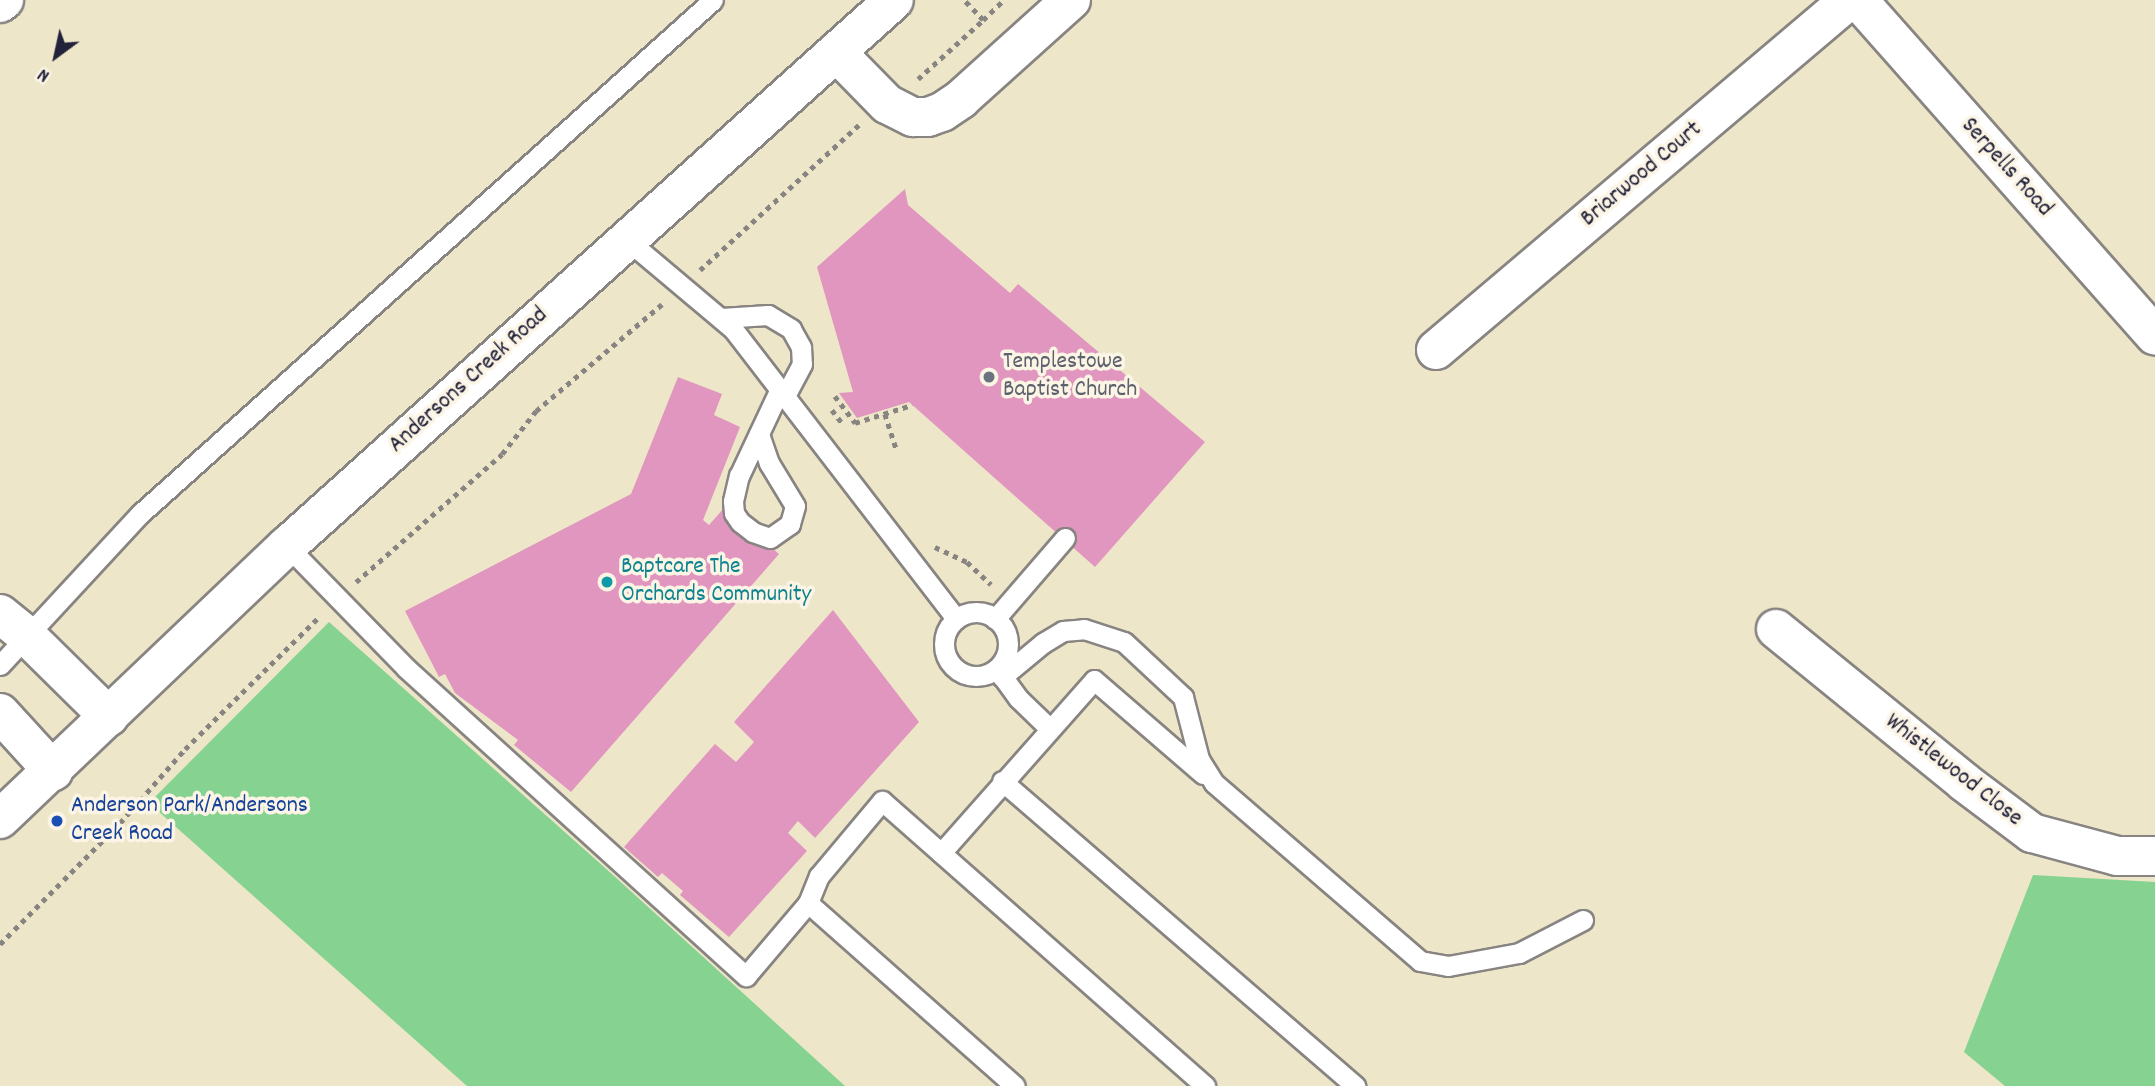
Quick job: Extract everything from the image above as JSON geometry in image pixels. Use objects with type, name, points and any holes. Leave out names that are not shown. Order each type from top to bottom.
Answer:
[{"type":"street","name":"Andersons Creek Road","points":[[0,819],[287,546],[894,0]]},
{"type":"street","points":[[836,52],[887,104],[913,117],[934,115],[947,109],[1071,0]]},
{"type":"street","name":"Briarwood Court","points":[[1436,350],[1849,0]]},
{"type":"street","name":"Serpells Road","points":[[1858,0],[2155,336]]},
{"type":"street","points":[[14,625],[109,717]]},
{"type":"street","name":"Whistlewood Close","points":[[1776,629],[1964,782],[2032,833],[2117,856],[2155,856]]},
{"type":"street","points":[[0,713],[53,771]]},
{"type":"street","name":"Andersons Creek Road","points":[[0,833],[53,771]]},
{"type":"lane","points":[[0,665],[14,625],[713,0]]},
{"type":"lane","points":[[626,239],[721,318],[783,393],[956,619]]},
{"type":"lane","points":[[721,318],[768,316],[791,329],[801,347],[802,364],[759,434],[736,484],[733,509],[740,522],[753,532],[770,538],[790,524],[795,506],[769,463],[759,434]]},
{"type":"lane","points":[[995,619],[1065,538]]},
{"type":"lane","points":[[287,546],[419,681],[746,976],[808,904],[819,876],[882,801],[1205,1086]]},
{"type":"lane","points":[[999,673],[1007,652],[1007,639],[995,619],[974,612],[956,619],[947,629],[943,642],[946,667],[971,676],[999,673],[1063,631],[1084,629],[1119,639],[1183,697],[1199,759],[1220,788]]},
{"type":"lane","points":[[999,673],[1017,698],[1049,729]]},
{"type":"lane","points":[[941,853],[1002,780],[1094,680],[1420,961],[1438,967],[1519,953],[1583,920]]},
{"type":"lane","points":[[1002,780],[1355,1086]]},
{"type":"lane","points":[[808,904],[1015,1086]]},
{"type":"path","points":[[964,0],[983,20]]},
{"type":"path","points":[[0,944],[120,823],[185,749],[338,599],[502,454],[536,411],[684,286],[872,113],[887,104],[1004,0]]},
{"type":"path","points":[[835,396],[855,423],[912,405]]},
{"type":"path","points":[[832,410],[848,431]]},
{"type":"path","points":[[885,414],[897,450]]},
{"type":"path","points":[[929,542],[967,562],[1009,602]]},
{"type":"green space","points":[[329,622],[845,1086],[467,1086],[149,803]]},
{"type":"green space","points":[[2033,875],[2155,882],[2155,1086],[2005,1086],[1964,1052]]},
{"type":"building","name":"Templestowe Baptist Church","points":[[905,189],[908,205],[1010,293],[1018,284],[1205,442],[1095,567],[909,402],[857,418],[839,393],[853,392],[817,267]]},
{"type":"building","name":"Baptcare The Orchards Community","points":[[678,377],[722,394],[714,415],[740,427],[703,520],[709,525],[725,507],[779,554],[571,792],[514,745],[518,740],[455,693],[445,674],[439,677],[405,611],[631,494]]},
{"type":"building","points":[[833,610],[919,722],[815,838],[798,821],[788,833],[807,851],[729,937],[680,895],[683,891],[662,873],[658,877],[624,847],[715,744],[736,762],[754,742],[734,722]]},
{"type":"place","name":"Templestowe Baptist Church","points":[[989,377]]},
{"type":"place","name":"Baptcare The Orchards Community","points":[[607,582]]},
{"type":"place","name":"Anderson Park/Andersons Creek Road","points":[[57,821]]}]
